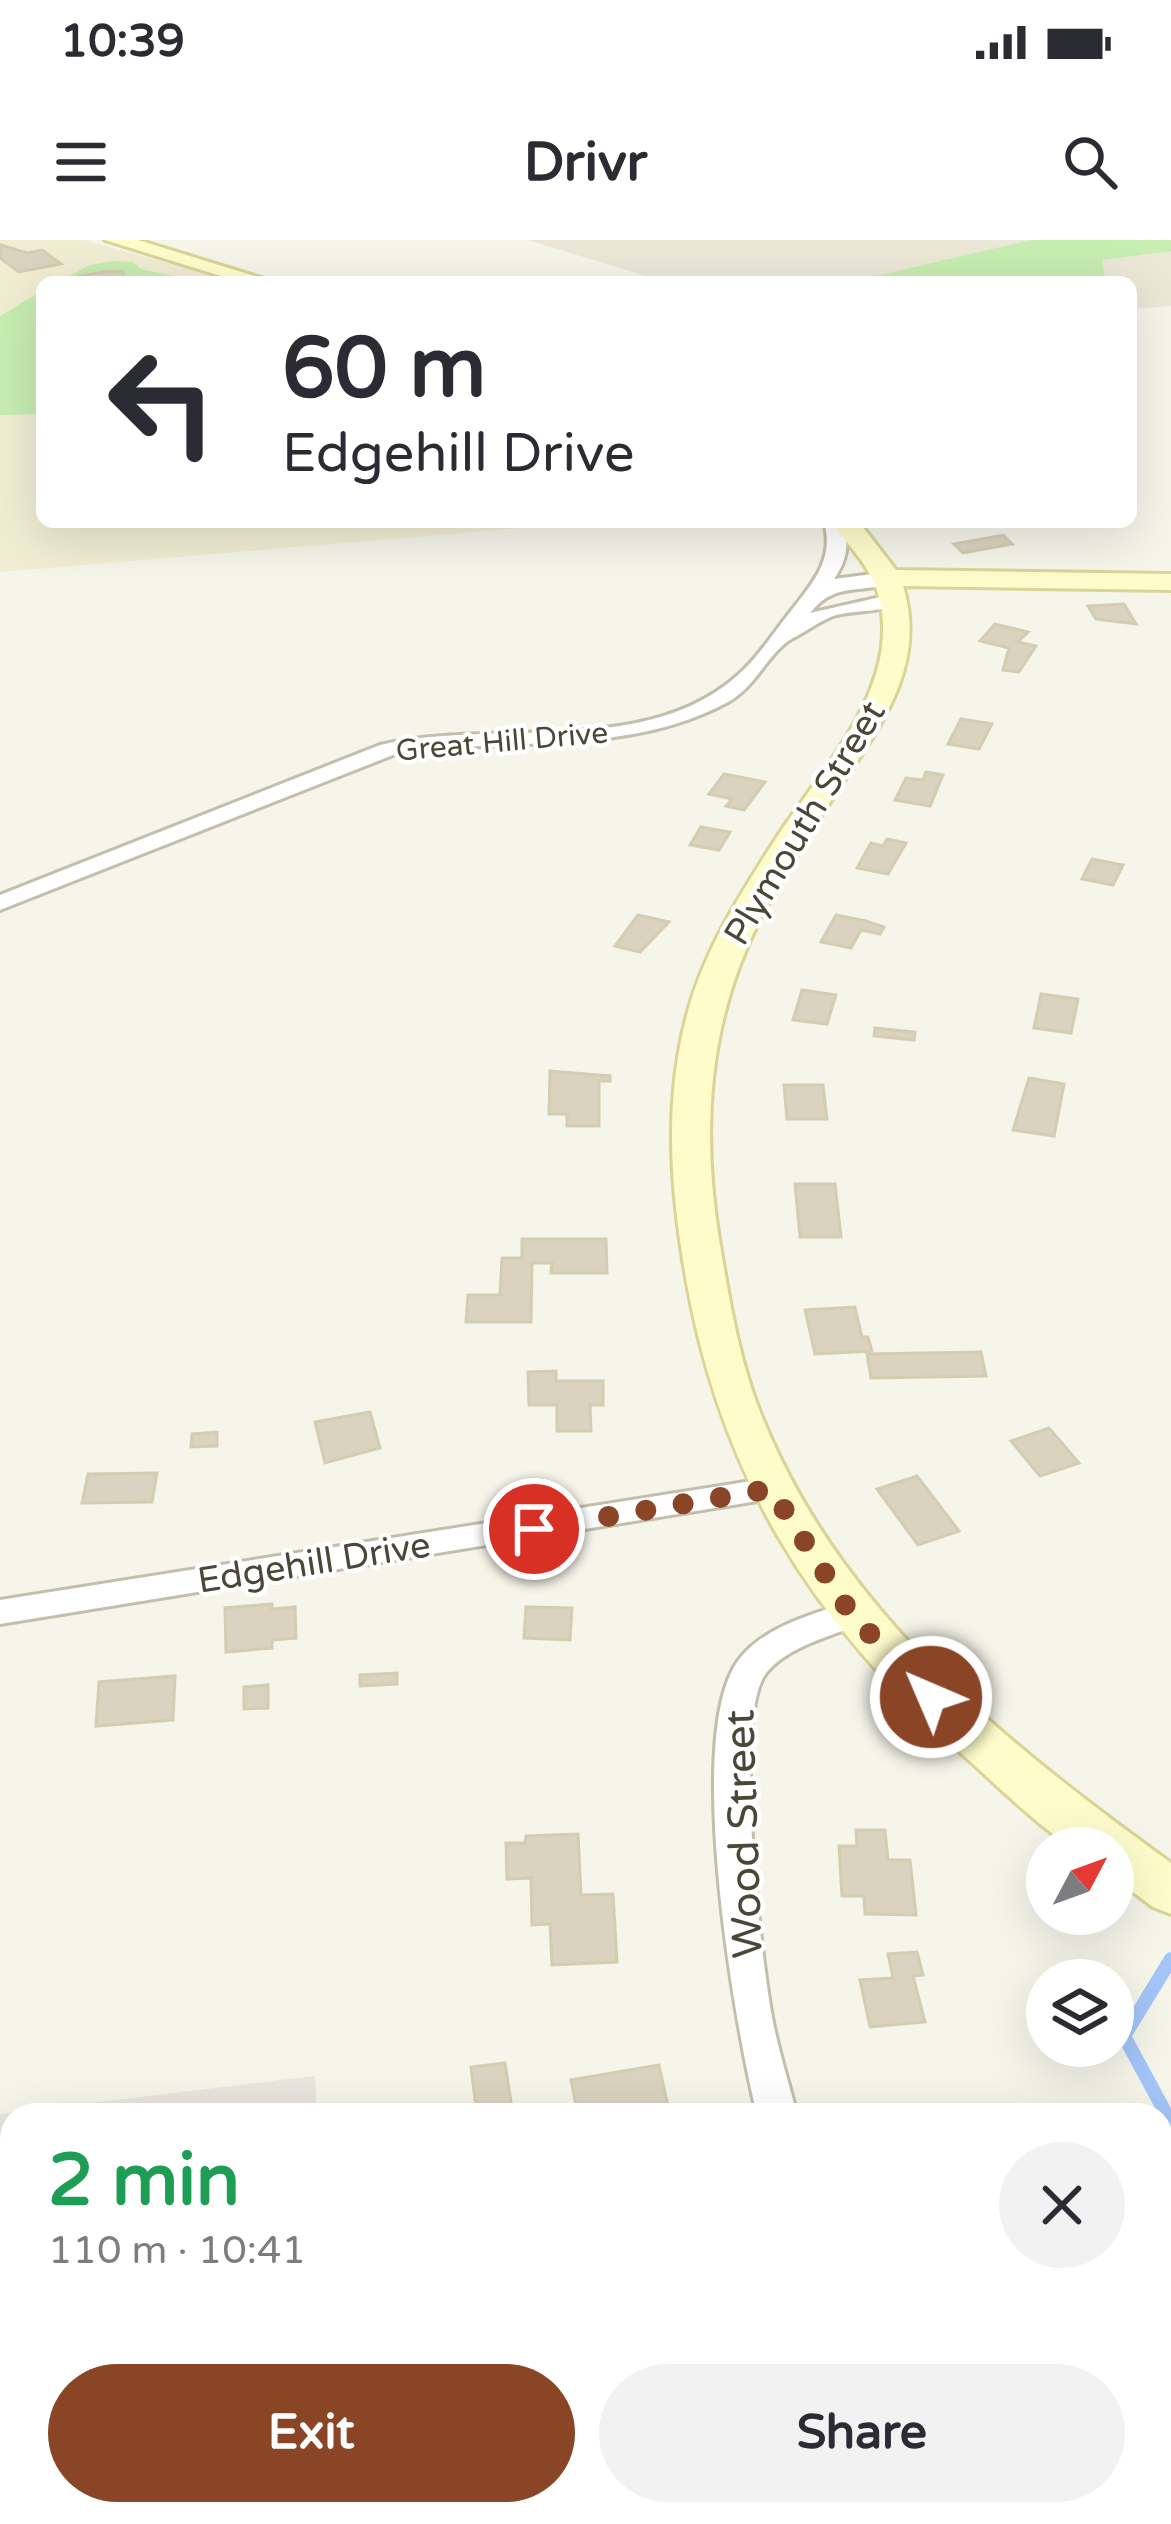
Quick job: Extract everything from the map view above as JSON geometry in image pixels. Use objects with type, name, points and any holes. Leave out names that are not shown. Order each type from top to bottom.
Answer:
[{"type":"main road","points":[[115,240],[242,276]]},
{"type":"main road","points":[[848,528],[891,589],[1036,581],[1171,582]]},
{"type":"main road","name":"Plymouth Street","points":[[891,589],[898,634],[881,697],[741,924],[712,987],[695,1058],[693,1186],[712,1334],[742,1431],[771,1489],[851,1614],[946,1711],[1087,1827]]},
{"type":"main road","name":"Plymouth Street","points":[[1134,1864],[1171,1892]]},
{"type":"street","name":"Great Hill Drive","points":[[0,903],[388,750],[437,741],[611,733],[670,721],[736,687],[784,636],[838,559],[835,528]]},
{"type":"street","points":[[800,608],[828,587],[891,589]]},
{"type":"street","name":"Great Hill Drive","points":[[784,636],[825,612],[891,589]]},
{"type":"street","name":"Edgehill Drive","points":[[0,1612],[771,1489]]},
{"type":"street","name":"Wood Street","points":[[774,2103],[753,2015],[733,1769],[734,1715],[739,1690],[756,1661],[851,1614]]},
{"type":"shaded area","points":[[0,240],[84,240],[214,276],[36,276],[36,528],[523,528],[0,572]]},
{"type":"shaded area","points":[[528,240],[1171,240],[1171,306],[1137,309],[1137,276],[645,276]]},
{"type":"shaded area","points":[[315,2076],[316,2103],[91,2103]]},
{"type":"green space","points":[[1031,240],[1171,240],[1171,251],[1102,260],[1105,276],[876,276]]},
{"type":"green space","points":[[133,262],[141,269],[173,276],[69,276],[90,265]]},
{"type":"green space","points":[[36,295],[36,414],[0,415],[0,316]]},
{"type":"building","points":[[1,245],[27,253],[42,250],[61,264],[19,272],[0,258]]},
{"type":"building","points":[[110,271],[124,276],[79,276]]},
{"type":"building","points":[[1003,535],[1012,544],[963,553],[954,544]]},
{"type":"building","points":[[1124,604],[1136,624],[1096,619],[1088,606]]},
{"type":"building","points":[[995,624],[1028,632],[1018,642],[1036,646],[1019,672],[1003,670],[1009,648],[980,641]]},
{"type":"building","points":[[961,719],[992,724],[979,749],[948,744]]},
{"type":"building","points":[[926,772],[943,775],[930,806],[895,800],[906,778],[923,780]]},
{"type":"building","points":[[724,774],[765,782],[744,810],[726,806],[732,799],[709,794]]},
{"type":"building","points":[[701,827],[730,832],[719,850],[690,845]]},
{"type":"building","points":[[887,839],[906,843],[888,874],[857,868],[871,843],[883,846]]},
{"type":"building","points":[[1092,859],[1123,865],[1113,885],[1082,879]]},
{"type":"building","points":[[638,915],[669,922],[640,952],[615,946]]},
{"type":"building","points":[[836,915],[884,927],[880,934],[861,930],[851,948],[821,942]]},
{"type":"building","points":[[802,990],[836,995],[827,1024],[793,1020]]},
{"type":"building","points":[[1041,994],[1078,999],[1071,1033],[1034,1028]]},
{"type":"building","points":[[875,1028],[915,1032],[914,1040],[874,1036]]},
{"type":"building","points":[[550,1071],[610,1076],[610,1081],[599,1081],[599,1126],[567,1126],[567,1114],[549,1114]]},
{"type":"building","points":[[1029,1078],[1064,1084],[1054,1136],[1013,1130]]},
{"type":"building","points":[[784,1085],[823,1085],[827,1119],[787,1119]]},
{"type":"building","points":[[795,1184],[835,1184],[841,1237],[800,1237]]},
{"type":"building","points":[[522,1239],[606,1239],[607,1273],[551,1273],[552,1263],[532,1263],[531,1322],[466,1322],[468,1295],[500,1295],[502,1258],[522,1258]]},
{"type":"building","points":[[855,1307],[862,1337],[868,1337],[872,1351],[815,1354],[805,1310]]},
{"type":"building","points":[[981,1352],[986,1376],[871,1378],[867,1354]]},
{"type":"building","points":[[556,1371],[556,1381],[603,1381],[603,1405],[590,1405],[591,1431],[557,1431],[557,1405],[529,1405],[528,1372]]},
{"type":"building","points":[[370,1412],[380,1448],[325,1463],[315,1422]]},
{"type":"building","points":[[1049,1428],[1079,1463],[1040,1476],[1011,1441]]},
{"type":"building","points":[[217,1432],[217,1446],[191,1447],[192,1434]]},
{"type":"building","points":[[157,1473],[152,1502],[82,1503],[88,1474]]},
{"type":"building","points":[[917,1476],[959,1531],[918,1545],[877,1489]]},
{"type":"building","points":[[272,1604],[272,1609],[295,1607],[296,1638],[272,1640],[272,1648],[226,1652],[225,1608]]},
{"type":"building","points":[[526,1607],[572,1608],[570,1640],[524,1638]]},
{"type":"building","points":[[397,1673],[397,1684],[360,1686],[360,1675]]},
{"type":"building","points":[[175,1676],[173,1720],[96,1726],[99,1682]]},
{"type":"building","points":[[268,1685],[268,1708],[244,1709],[244,1687]]},
{"type":"building","points":[[856,1830],[885,1830],[888,1860],[910,1860],[916,1915],[865,1914],[864,1896],[842,1896],[839,1846],[857,1846]]},
{"type":"building","points":[[578,1834],[581,1895],[613,1894],[617,1962],[552,1965],[550,1924],[532,1925],[531,1878],[507,1879],[506,1843],[525,1843],[526,1836]]},
{"type":"building","points":[[917,1952],[923,1975],[913,1976],[925,2022],[870,2027],[860,1980],[893,1978],[888,1954]]},
{"type":"building","points":[[505,2063],[511,2103],[476,2103],[471,2067]]},
{"type":"building","points":[[659,2065],[667,2103],[576,2103],[571,2080]]},
{"type":"waterway","points":[[1160,2103],[1124,2036],[1171,1959]]},
{"type":"route","points":[[534,1529],[771,1489],[819,1571],[851,1614],[931,1697]]}]
